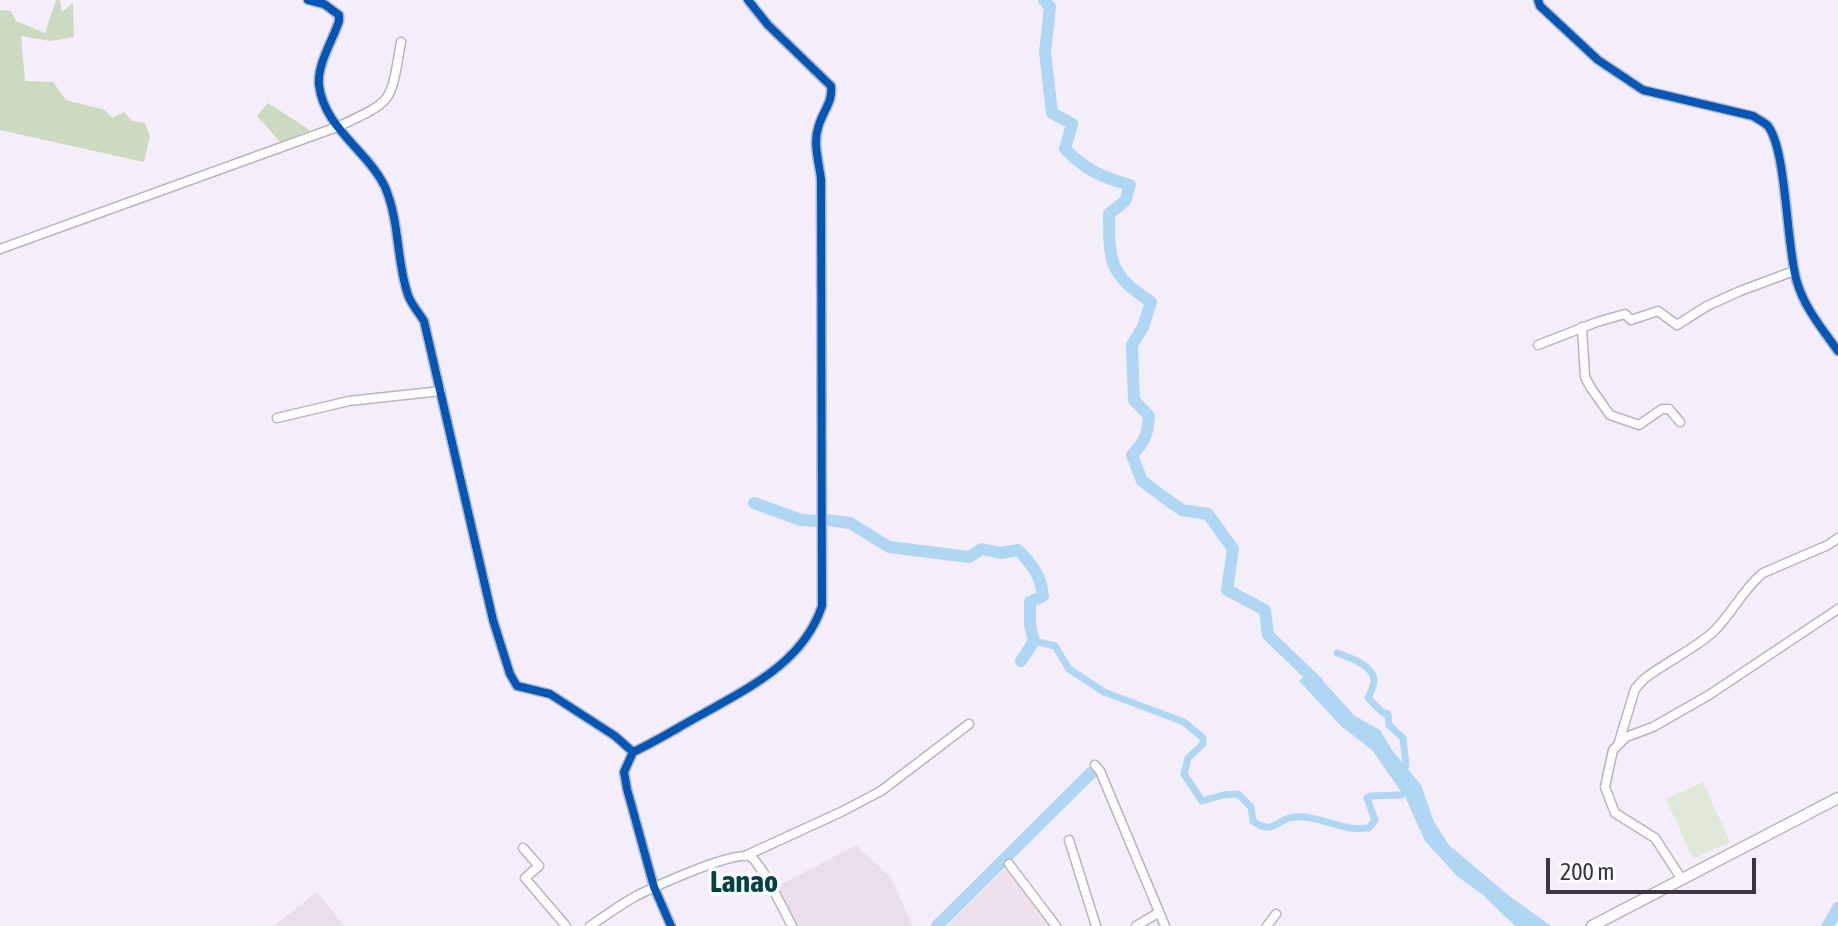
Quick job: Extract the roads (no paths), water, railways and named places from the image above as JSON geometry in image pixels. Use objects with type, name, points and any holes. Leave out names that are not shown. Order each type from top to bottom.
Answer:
[{"type":"main road","points":[[1592,926],[1838,798]]},
{"type":"street","points":[[309,0],[333,8],[339,15],[319,74],[319,86],[337,127],[373,167],[386,190],[409,298],[424,321],[493,620],[510,674],[517,686],[550,694],[615,736],[633,752]]},
{"type":"street","points":[[671,926],[654,887],[627,789],[624,772],[633,752],[766,679],[807,637],[822,606],[821,179],[816,142],[817,130],[832,95],[831,86],[768,25],[748,0]]},
{"type":"street","points":[[1538,0],[1540,6],[1598,60],[1643,90],[1753,116],[1767,126],[1778,147],[1794,271],[1802,298],[1838,351]]},
{"type":"street","points":[[0,249],[337,127],[374,109],[389,97],[401,42]]},
{"type":"street","points":[[1538,345],[1625,314],[1631,320],[1658,311],[1677,325],[1729,296],[1794,271]]},
{"type":"street","points":[[1582,327],[1585,377],[1610,415],[1639,425],[1662,409],[1669,409],[1680,422]]},
{"type":"street","points":[[277,418],[349,401],[441,391]]},
{"type":"street","points":[[1619,743],[1635,689],[1644,679],[1714,631],[1763,573],[1838,538]]},
{"type":"street","points":[[1681,878],[1655,838],[1615,813],[1605,787],[1613,750],[1619,743],[1709,695],[1838,609]]},
{"type":"street","points":[[590,926],[616,907],[654,887],[735,856],[749,858],[881,791],[969,724]]},
{"type":"street","points":[[1095,765],[1165,926]]},
{"type":"street","points":[[1069,840],[1096,926]]},
{"type":"street","points":[[523,848],[539,866],[525,878],[566,926]]},
{"type":"street","points":[[749,858],[792,926]]},
{"type":"street","points":[[1009,864],[1056,926]]},
{"type":"street","points":[[1136,926],[1158,913]]},
{"type":"street","points":[[1267,926],[1276,914]]},
{"type":"water","points":[[1313,670],[1355,716],[1380,730],[1421,785],[1434,822],[1449,845],[1508,895],[1551,926],[1515,926],[1483,895],[1457,876],[1425,841],[1405,797],[1372,750],[1342,727],[1299,681]]},
{"type":"waterway","points":[[1044,0],[1050,7],[1045,52],[1052,113],[1072,124],[1065,149],[1094,172],[1130,185],[1125,201],[1109,214],[1109,230],[1111,256],[1119,275],[1151,302],[1143,327],[1132,345],[1134,400],[1149,416],[1145,437],[1132,455],[1142,481],[1182,510],[1208,514],[1233,549],[1227,590],[1265,610],[1268,635],[1318,683]]},
{"type":"waterway","points":[[754,503],[801,520],[818,521]]},
{"type":"waterway","points":[[827,520],[850,523],[889,547],[969,557],[982,549],[1001,553],[1018,550],[1035,571],[1043,596],[1030,602],[1030,626],[1034,641],[1021,661]]},
{"type":"waterway","points":[[1034,641],[1055,646],[1069,669],[1104,692],[1184,722],[1203,738],[1203,744],[1188,758],[1184,774],[1202,801],[1238,794],[1251,807],[1253,821],[1265,827],[1288,818],[1301,817],[1350,828],[1369,828],[1375,820],[1367,798],[1401,795]]},
{"type":"waterway","points":[[1337,653],[1359,662],[1372,674],[1374,684],[1368,698],[1388,714],[1389,725],[1403,738],[1406,766]]},
{"type":"waterway","points":[[937,926],[1092,772]]},
{"type":"waterway","points":[[1828,926],[1838,908]]},
{"type":"district","name":"Lanao","points":[[744,883]]}]
